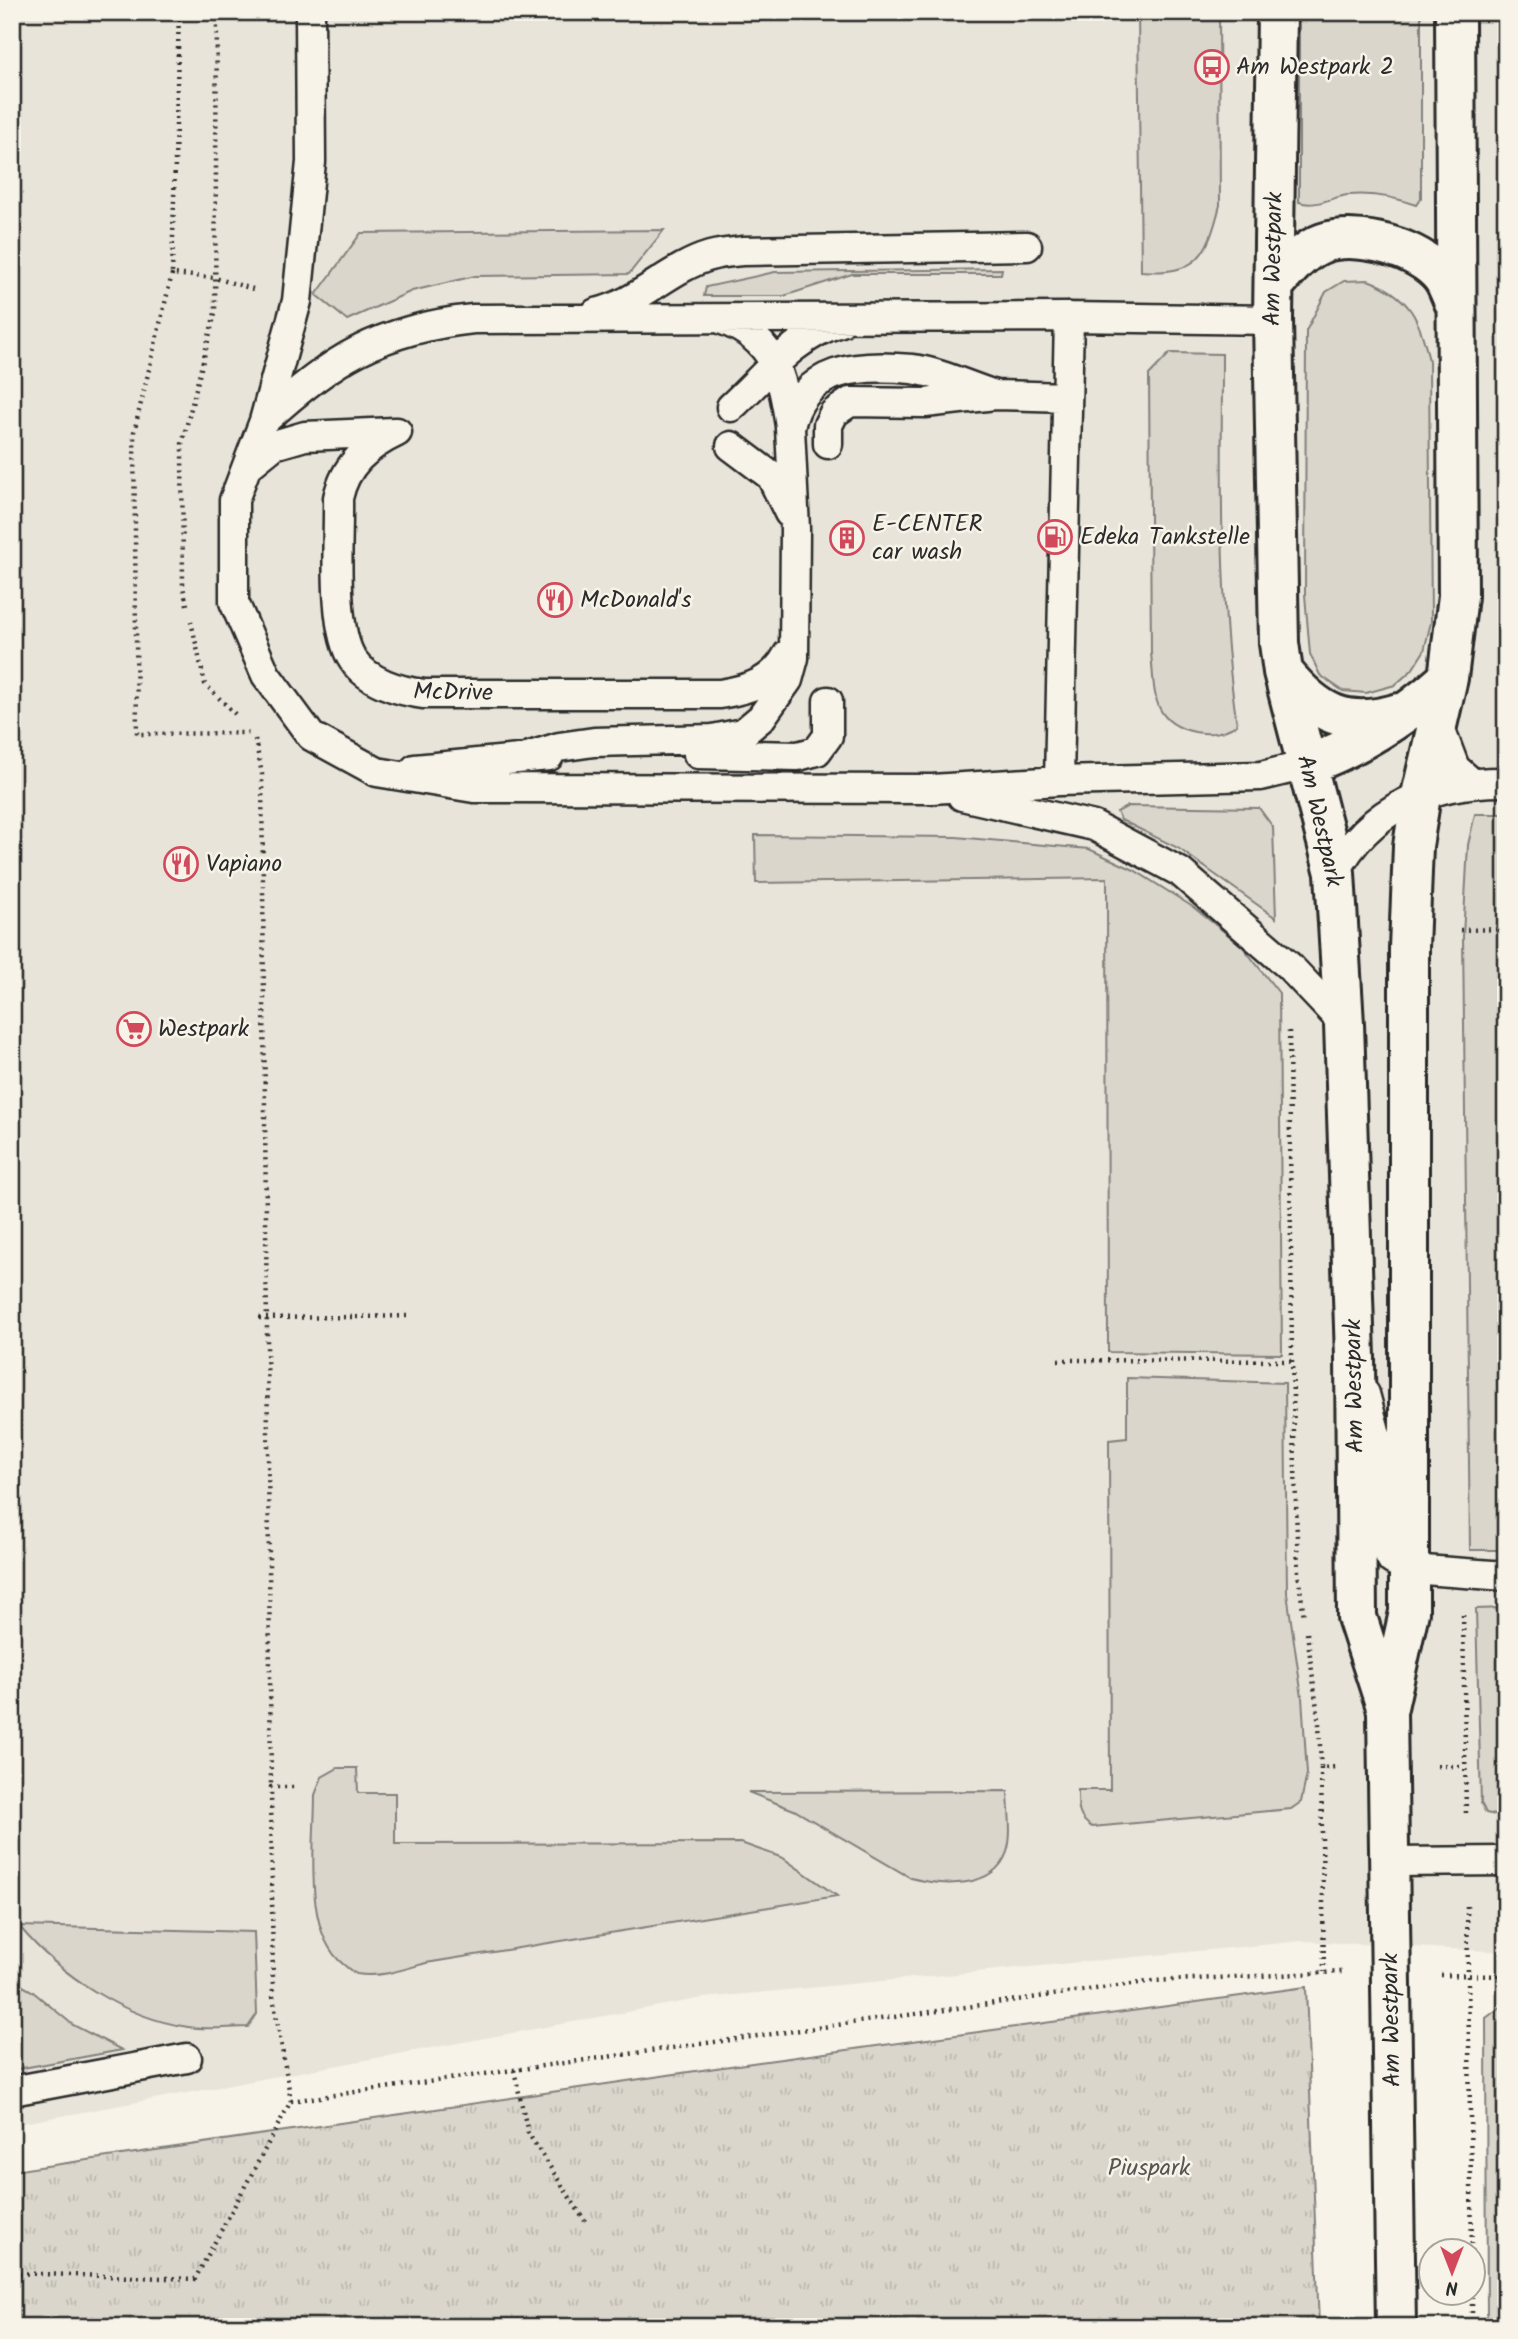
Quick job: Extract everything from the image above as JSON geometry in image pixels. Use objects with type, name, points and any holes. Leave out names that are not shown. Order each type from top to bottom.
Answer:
[{"type":"main road","name":"Am Westpark","points":[[1277,12],[1273,302],[1277,613],[1283,671],[1335,873],[1344,1024],[1355,1357],[1357,1616],[1387,1712]]},
{"type":"main road","points":[[1307,765],[1424,716],[1448,678],[1458,596],[1460,538],[1455,12]]},
{"type":"main road","points":[[1273,302],[1298,259],[1323,243],[1348,240],[1399,247],[1425,260],[1443,277],[1456,306]]},
{"type":"main road","points":[[1283,671],[1303,696],[1320,709],[1340,717],[1361,721],[1424,716]]},
{"type":"main road","name":"Am Westpark","points":[[1396,2327],[1387,1712],[1409,1612],[1409,948],[1413,846],[1420,795],[1424,716]]},
{"type":"lane","points":[[310,12],[311,162],[297,301],[264,421],[233,500],[233,602],[265,675],[311,736],[377,772],[474,788],[932,789],[1059,781],[1261,776],[1307,765]]},
{"type":"lane","points":[[566,319],[627,302],[710,256],[743,251],[1027,246]]},
{"type":"lane","points":[[264,421],[339,359],[401,331],[436,323],[473,319],[1069,317],[1273,302]]},
{"type":"lane","points":[[1059,781],[1069,317]]},
{"type":"lane","points":[[530,756],[585,743],[713,739],[743,733],[761,718],[788,680],[796,639],[795,529],[790,428],[775,364],[762,343],[744,328],[719,318]]},
{"type":"lane","points":[[731,407],[797,344],[827,326],[854,318]]},
{"type":"lane","points":[[790,428],[799,400],[830,374],[848,369],[913,369],[995,395]]},
{"type":"lane","points":[[828,444],[828,425],[834,413],[850,402],[925,403],[995,395],[1067,397]]},
{"type":"lane","name":"McDrive","points":[[245,468],[274,444],[305,436],[397,432],[378,441],[350,467],[341,482],[338,498],[340,616],[343,636],[352,659],[367,674],[392,687],[424,694],[720,694],[763,683],[777,671],[796,639]]},
{"type":"lane","points":[[731,446],[771,476],[783,496],[795,529]]},
{"type":"lane","points":[[377,772],[530,756],[798,756],[817,751],[828,736],[828,701]]},
{"type":"lane","points":[[1424,716],[1455,768],[1471,782]]},
{"type":"lane","points":[[1335,873],[1347,850],[1367,828],[1394,808],[1420,795],[1471,782],[1506,782]]},
{"type":"lane","points":[[932,789],[1094,826],[1180,872],[1289,966],[1344,1024]]},
{"type":"lane","points":[[1355,1357],[1378,1442],[1381,1540],[1392,1560],[1410,1569],[1462,1575],[1506,1576]]},
{"type":"lane","points":[[1391,1862],[1506,1861]]},
{"type":"lane","points":[[12,2091],[187,2058]]},
{"type":"path","points":[[179,12],[172,274],[134,432],[138,734],[254,733]]},
{"type":"path","points":[[12,2273],[195,2278],[291,2101],[273,1996],[262,774],[254,733],[205,684],[183,587],[182,444],[215,313],[217,12]]},
{"type":"path","points":[[172,274],[215,278],[297,301]]},
{"type":"path","points":[[1456,921],[1456,930],[1506,929]]},
{"type":"path","points":[[259,1318],[411,1316]]},
{"type":"path","points":[[1058,1360],[1293,1361]]},
{"type":"path","points":[[1462,1575],[1472,2238]]},
{"type":"path","points":[[1321,1768],[1324,1972]]},
{"type":"path","points":[[271,1787],[294,1787]]},
{"type":"path","points":[[291,2101],[1153,1981],[1324,1972],[1506,1976]]},
{"type":"path","points":[[514,2070],[528,2133],[585,2221]]},
{"type":"path","points":[[1472,2308],[1472,2327]]},
{"type":"shaded area","points":[[12,12],[1506,12],[1506,1952],[1303,1941],[703,1998],[12,2125]]},
{"type":"green space","points":[[1138,12],[1219,12],[1220,205],[1204,250],[1187,266],[1175,270],[1141,271]]},
{"type":"green space","points":[[1299,12],[1421,12],[1421,198],[1416,205],[1365,195],[1348,195],[1311,204],[1299,202]]},
{"type":"green space","points":[[664,230],[629,274],[475,276],[412,291],[347,320],[316,295],[361,233]]},
{"type":"green space","points":[[1002,269],[1001,274],[852,274],[784,296],[704,296],[706,287],[775,272]]},
{"type":"green space","points":[[1368,280],[1394,294],[1411,311],[1422,333],[1429,361],[1431,622],[1424,651],[1412,670],[1395,685],[1366,693],[1343,691],[1320,675],[1310,654],[1305,595],[1306,331],[1326,292],[1344,281]]},
{"type":"green space","points":[[1170,353],[1222,354],[1224,586],[1237,725],[1222,732],[1195,732],[1180,728],[1170,721],[1162,713],[1153,680],[1149,375]]},
{"type":"green space","points":[[1128,806],[1259,808],[1273,827],[1276,918],[1178,848],[1121,820],[1117,812]]},
{"type":"green space","points":[[1475,814],[1506,814],[1506,1550],[1470,1550],[1463,936],[1468,845]]},
{"type":"green space","points":[[755,835],[956,837],[1089,849],[1134,870],[1193,907],[1242,946],[1279,993],[1282,1354],[1108,1352],[1107,878],[756,883]]},
{"type":"green space","points":[[1127,1378],[1285,1383],[1287,1593],[1302,1697],[1307,1774],[1301,1802],[1291,1809],[1092,1827],[1081,1816],[1078,1790],[1110,1790],[1109,1440],[1127,1438]]},
{"type":"green space","points":[[1506,1608],[1506,1817],[1486,1813],[1481,1803],[1476,1609]]},
{"type":"green space","points":[[338,1768],[357,1768],[358,1793],[395,1793],[395,1844],[741,1843],[783,1858],[837,1896],[426,1963],[383,1974],[357,1974],[344,1965],[331,1950],[316,1910],[313,1862],[315,1795],[322,1777]]},
{"type":"green space","points":[[1008,1791],[1010,1837],[1007,1852],[1000,1864],[979,1879],[951,1883],[911,1878],[794,1810],[748,1792]]},
{"type":"green space","points":[[19,1926],[254,1932],[257,2014],[248,2027],[210,2028],[188,2027],[140,2014],[95,1992],[74,1977],[35,1944]]},
{"type":"green space","points":[[12,1980],[32,1991],[73,2025],[122,2050],[12,2070]]},
{"type":"green space","name":"Piuspark","points":[[1306,1987],[1319,2327],[12,2327],[12,2171],[716,2068]]},
{"type":"green space","points":[[1506,2006],[1506,2327],[1487,2327],[1486,2018]]},
{"type":"place","name":"Am Westpark 2","points":[[1212,67]]},
{"type":"place","name":"Edeka Tankstelle","points":[[1055,537]]},
{"type":"place","name":"E-CENTER car wash","points":[[847,538]]},
{"type":"place","name":"McDonald's","points":[[555,600]]},
{"type":"place","name":"Vapiano","points":[[181,864]]},
{"type":"place","name":"Westpark","points":[[134,1029]]}]
